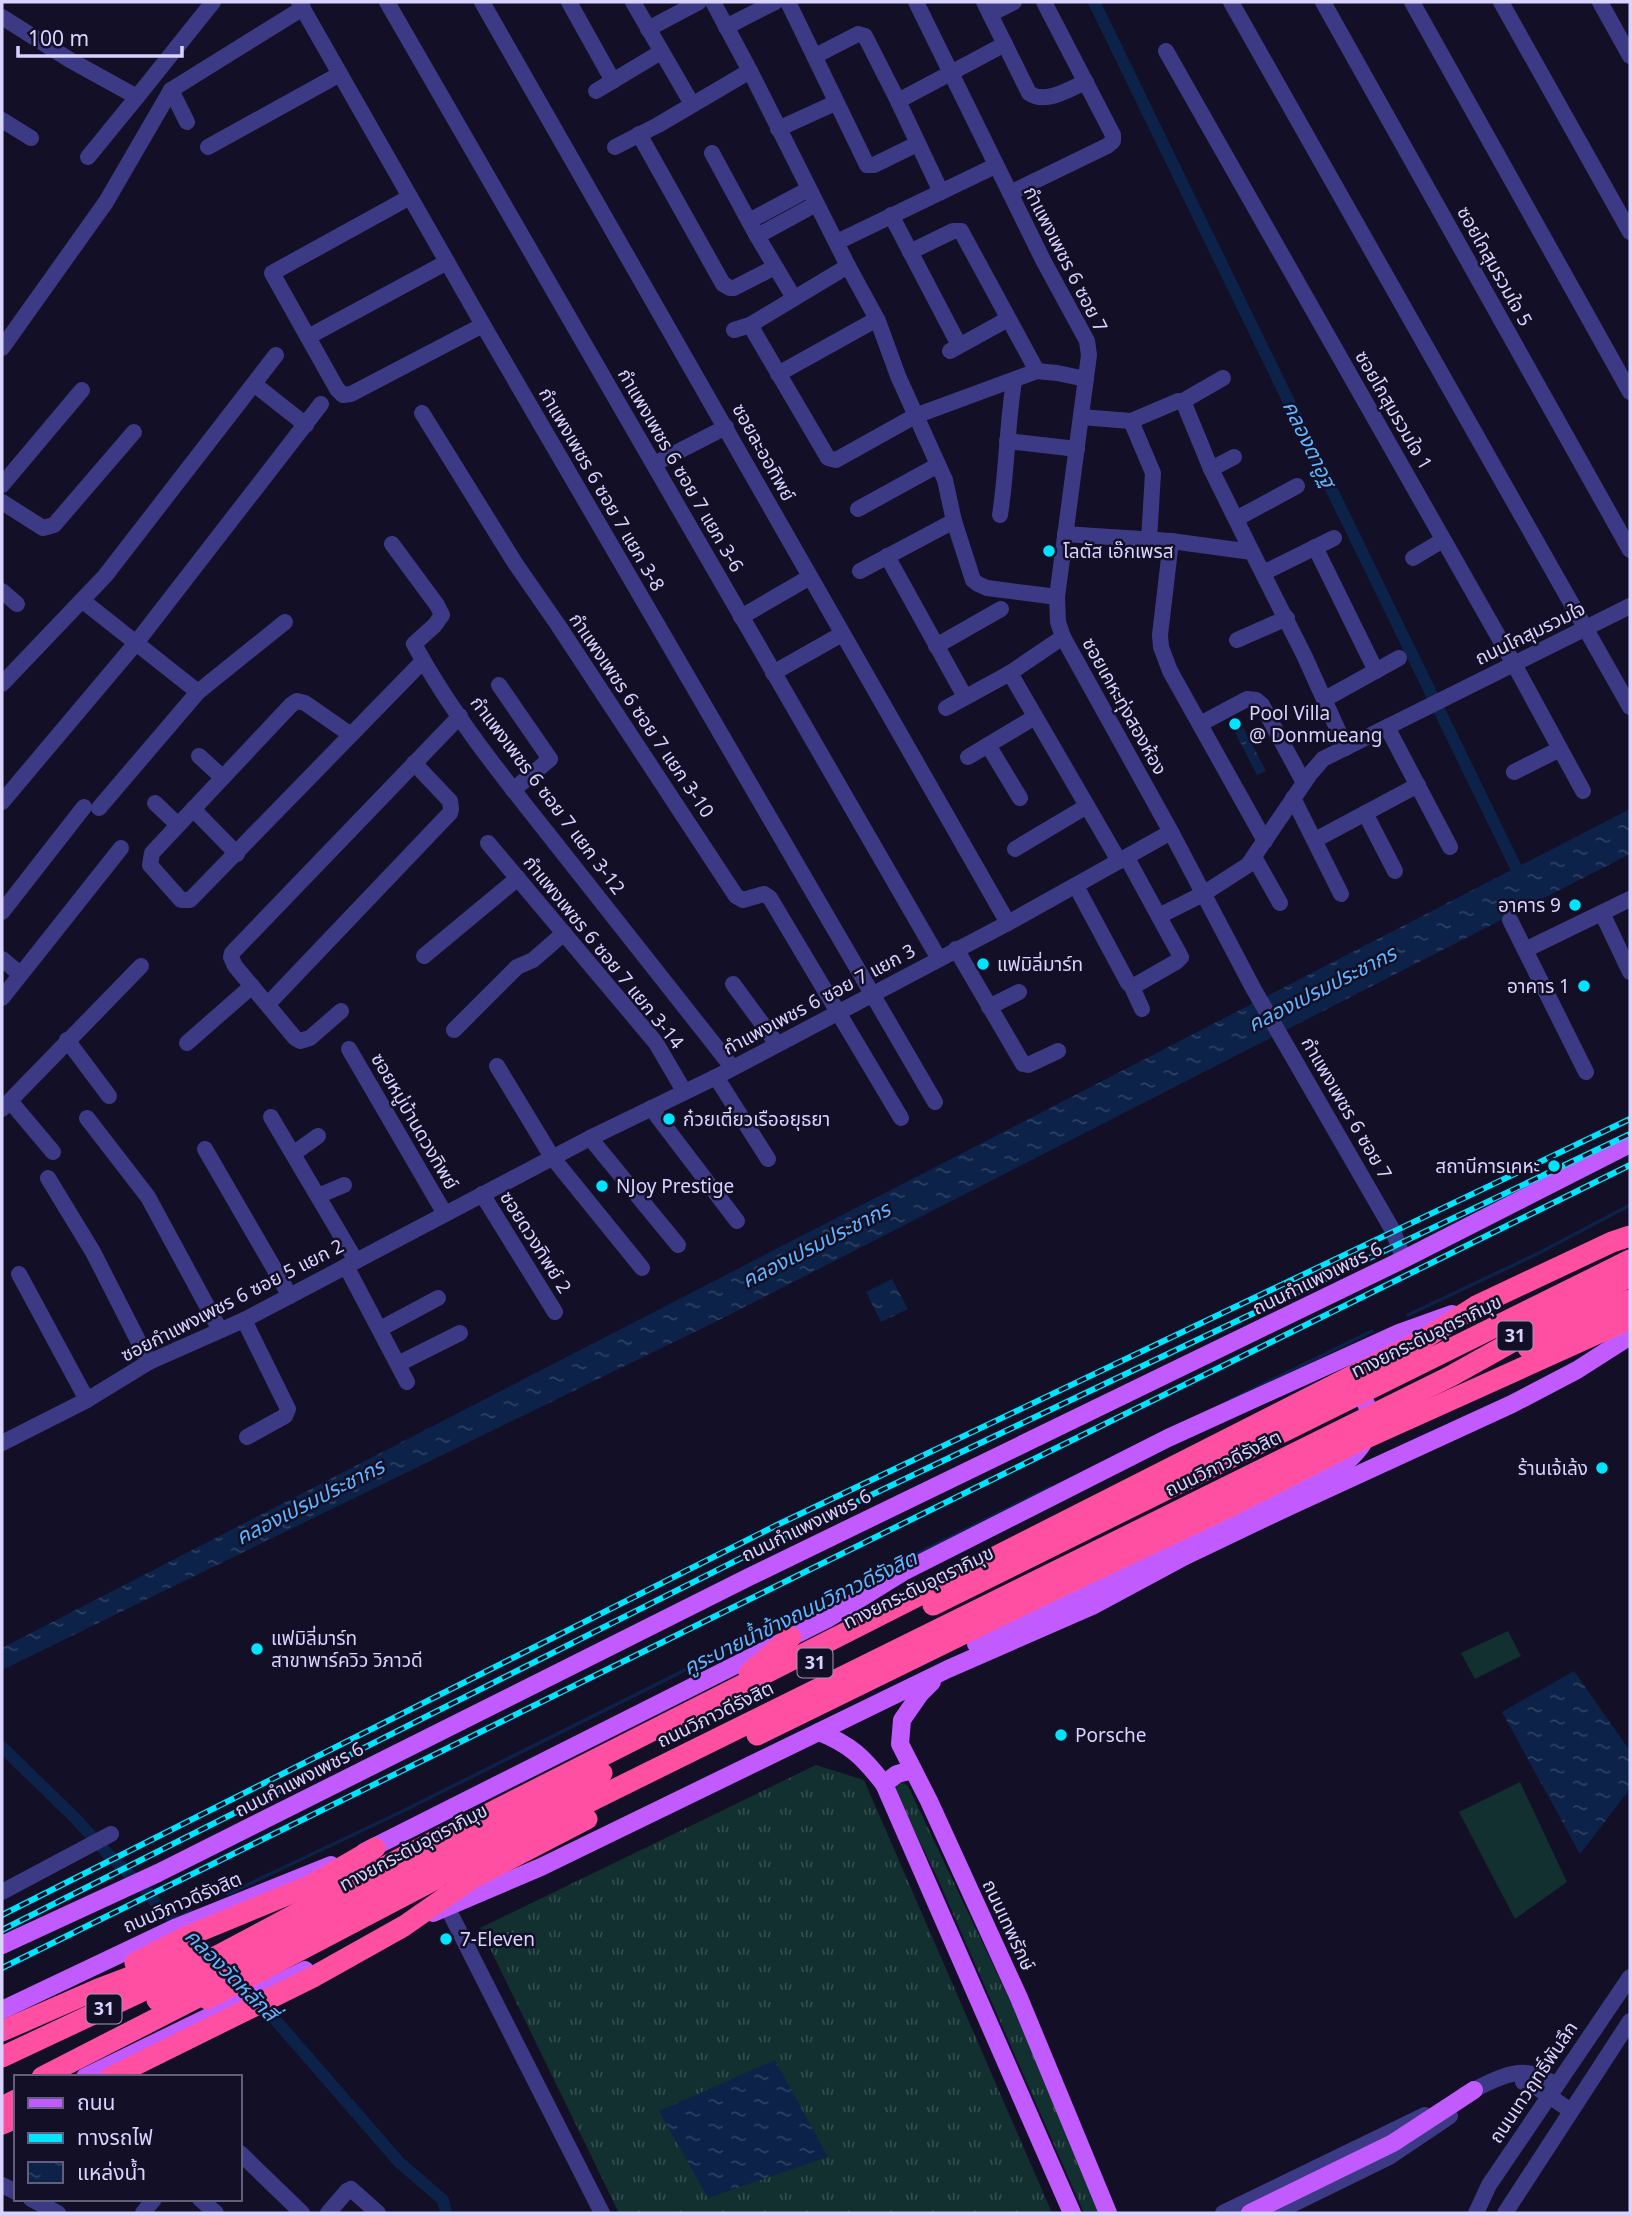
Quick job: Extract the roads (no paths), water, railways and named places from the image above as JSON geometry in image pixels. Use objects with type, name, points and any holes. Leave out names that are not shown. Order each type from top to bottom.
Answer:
[{"type":"highway","name":"ถนนวิภาวดีรังสิต","points":[[2,2057],[212,1958],[403,1857],[1420,1341],[1476,1306],[1621,1239]]},
{"type":"highway","name":"ทางยกระดับอุตราภิมุข","points":[[2,2070],[211,1976],[424,1869],[707,1716],[1630,1260]]},
{"type":"highway","name":"ถนนวิภาวดีรังสิต","points":[[46,2075],[237,1977],[1451,1376],[1630,1276]]},
{"type":"highway","name":"ทางยกระดับอุตราภิมุข","points":[[63,2075],[721,1729],[1400,1395],[1630,1276]]},
{"type":"highway","name":"ทางยกระดับอุตราภิมุข","points":[[1400,1395],[1487,1367],[1630,1300]]},
{"type":"highway","points":[[115,2075],[313,1977],[404,1926],[473,1878],[610,1807],[1049,1592],[1230,1507],[1353,1444],[1630,1319]]},
{"type":"highway","points":[[1137,1551],[1234,1483]]},
{"type":"highway","points":[[720,1697],[791,1637]]},
{"type":"highway","points":[[2,2037],[189,1929],[309,1885],[374,1848]]},
{"type":"highway","points":[[2,2031],[98,1989],[424,1869]]},
{"type":"main road","name":"ถนนกำแพงเพชร 6","points":[[2,1945],[158,1873],[761,1571],[1404,1259],[1630,1144]]},
{"type":"main road","name":"ถนนวิภาวดีรังสิต","points":[[1621,1239],[1630,1230]]},
{"type":"main road","name":"ถนนวิภาวดีรังสิต","points":[[374,1848],[827,1619],[903,1572],[1168,1438],[1399,1334],[1476,1306]]},
{"type":"main road","points":[[89,2075],[346,1950],[541,1867],[948,1668],[1091,1605],[1278,1511],[1512,1404],[1577,1370],[1630,1336]]},
{"type":"main road","points":[[789,1747],[849,1707],[1346,1462],[1359,1451],[1368,1433],[1371,1415],[1365,1398],[1352,1385],[1339,1379],[1325,1379],[1171,1450],[874,1599],[827,1619]]},
{"type":"main road","name":"ถนนเทพรักษ์","points":[[948,1668],[920,1694],[902,1720],[900,1744],[1019,1998],[1108,2213]]},
{"type":"main road","points":[[819,1732],[842,1741],[860,1755],[884,1784],[1072,2213]]},
{"type":"main road","points":[[884,1784],[897,1774],[913,1770]]},
{"type":"main road","name":"ถนนวิภาวดีรังสิต","points":[[2,2010],[189,1929]]},
{"type":"main road","points":[[1250,2213],[1393,2143],[1474,2090]]},
{"type":"street","points":[[88,157],[213,2]]},
{"type":"street","name":"กำแพงเพชร 6 ซอย 7 แยก 3-6","points":[[387,2],[939,959]]},
{"type":"street","name":"ซอยละออทิพย์","points":[[482,2],[1008,923]]},
{"type":"street","points":[[569,2],[613,81]]},
{"type":"street","points":[[633,2],[692,104]]},
{"type":"street","points":[[648,29],[699,2]]},
{"type":"street","points":[[713,2],[877,319],[915,416],[945,480],[954,521],[973,580],[987,587],[1057,597]]},
{"type":"street","points":[[726,27],[775,2]]},
{"type":"street","points":[[788,2],[867,165],[874,165],[917,144]]},
{"type":"street","name":"กำแพงเพชร 6 ซอย 7","points":[[916,2],[995,166],[1087,341],[1089,355],[1057,597]]},
{"type":"street","points":[[1014,2],[987,8],[1029,93],[1037,98],[1046,98],[1086,82]]},
{"type":"street","points":[[1010,193],[1113,141],[1113,135],[1044,2]]},
{"type":"street","points":[[1231,2],[1630,707]]},
{"type":"street","name":"ซอยโกสุมรวมใจ 5","points":[[1323,2],[1630,550]]},
{"type":"street","points":[[1412,2],[1630,392]]},
{"type":"street","points":[[1501,2],[1630,232]]},
{"type":"street","points":[[1600,2],[1630,55]]},
{"type":"street","points":[[2,348],[106,202],[171,90],[301,5]]},
{"type":"street","name":"กำแพงเพชร 6 ซอย 7 แยก 3-8","points":[[301,5],[483,325],[935,1102]]},
{"type":"street","points":[[2,17],[70,60],[137,97]]},
{"type":"street","points":[[815,57],[858,34],[865,36],[941,192]]},
{"type":"street","points":[[898,101],[1005,44]]},
{"type":"street","name":"ซอยโกสุมรวมใจ 1","points":[[1166,51],[1560,749],[1584,780]]},
{"type":"street","points":[[596,91],[661,52]]},
{"type":"street","points":[[615,146],[750,71]]},
{"type":"street","points":[[208,147],[340,74]]},
{"type":"street","points":[[171,90],[187,122]]},
{"type":"street","points":[[778,129],[835,103]]},
{"type":"street","points":[[2,120],[31,138]]},
{"type":"street","points":[[639,134],[723,284],[730,289],[734,288],[775,267]]},
{"type":"street","points":[[712,153],[794,298]]},
{"type":"street","points":[[836,242],[995,166]]},
{"type":"street","points":[[749,221],[809,189]]},
{"type":"street","points":[[411,197],[272,273],[337,389],[346,396],[483,325]]},
{"type":"street","points":[[757,236],[817,204]]},
{"type":"street","points":[[891,215],[911,252],[954,348],[1008,319]]},
{"type":"street","points":[[911,252],[953,231],[961,231],[1037,371]]},
{"type":"street","points":[[308,337],[447,261]]},
{"type":"street","points":[[734,330],[750,325],[848,266]]},
{"type":"street","points":[[778,374],[877,319]]},
{"type":"street","points":[[750,325],[831,460],[836,460],[915,416],[1037,371],[1086,379]]},
{"type":"street","points":[[2,684],[104,576],[276,355]]},
{"type":"street","points":[[1081,417],[1131,421],[1183,401],[1223,378]]},
{"type":"street","points":[[1000,515],[1014,381]]},
{"type":"street","points":[[254,384],[306,425]]},
{"type":"street","points":[[2,485],[82,390]]},
{"type":"street","points":[[1183,401],[1211,469],[1287,618],[1346,748]]},
{"type":"street","points":[[2,802],[135,643],[321,404]]},
{"type":"street","name":"กำแพงเพชร 6 ซอย 7 แยก 3-10","points":[[422,413],[522,574],[736,896],[743,900],[767,895],[838,1012]]},
{"type":"street","points":[[1131,421],[1153,473],[1149,540]]},
{"type":"street","points":[[654,464],[726,427]]},
{"type":"street","points":[[2,502],[43,528],[54,525],[134,432]]},
{"type":"street","points":[[1007,441],[1077,449]]},
{"type":"street","points":[[1211,469],[1234,457]]},
{"type":"street","points":[[858,509],[938,465]]},
{"type":"street","points":[[1236,519],[1297,486]]},
{"type":"street","points":[[860,571],[954,521]]},
{"type":"street","points":[[1065,534],[1171,541],[1252,552]]},
{"type":"street","points":[[1263,573],[1334,538]]},
{"type":"street","points":[[1413,558],[1444,540]]},
{"type":"street","points":[[1171,541],[1160,635],[1161,647],[1170,671],[1265,841]]},
{"type":"street","points":[[351,735],[312,706],[297,701],[152,853],[150,865],[181,900],[190,900],[237,854],[423,661],[414,644],[442,615],[392,544]]},
{"type":"street","points":[[1315,547],[1376,671]]},
{"type":"street","points":[[887,556],[965,697]]},
{"type":"street","points":[[741,617],[810,577]]},
{"type":"street","points":[[2,591],[17,604]]},
{"type":"street","name":"ซอยเคหะทุ่งสองห้อง","points":[[1057,597],[1058,622],[1063,637],[1171,832]]},
{"type":"street","points":[[83,601],[198,692]]},
{"type":"street","name":"ถนนโกสุมรวมใจ","points":[[1159,916],[1203,894],[1243,869],[1323,759],[1630,606]]},
{"type":"street","points":[[936,646],[1001,609]]},
{"type":"street","points":[[1237,640],[1287,618]]},
{"type":"street","points":[[2,912],[92,807],[198,692],[285,622]]},
{"type":"street","points":[[773,673],[842,634]]},
{"type":"street","points":[[946,708],[1010,674],[1063,637]]},
{"type":"street","points":[[1325,699],[1399,658]]},
{"type":"street","name":"กำแพงเพชร 6 ซอย 7 แยก 3-12","points":[[423,661],[513,790],[732,1067]]},
{"type":"street","points":[[1010,674],[1087,806],[1159,916],[1181,957],[1134,986],[1131,985]]},
{"type":"street","points":[[499,685],[550,759],[513,790]]},
{"type":"street","points":[[1200,724],[1247,699],[1256,700],[1262,705],[1304,783]]},
{"type":"street","points":[[341,1011],[310,1038],[300,1041],[232,961],[232,953],[460,716]]},
{"type":"street","points":[[968,757],[1035,717]]},
{"type":"street","points":[[1387,727],[1450,847]]},
{"type":"street","points":[[988,745],[1020,798]]},
{"type":"street","points":[[1514,772],[1560,749]]},
{"type":"street","points":[[199,756],[222,777]]},
{"type":"street","points":[[268,1004],[450,813],[450,801],[414,763]]},
{"type":"street","points":[[1315,840],[1418,785]]},
{"type":"street","points":[[1293,798],[1341,894]]},
{"type":"street","points":[[155,803],[178,825]]},
{"type":"street","points":[[1015,849],[1087,806]]},
{"type":"street","points":[[194,809],[237,854]]},
{"type":"street","points":[[1365,813],[1395,871]]},
{"type":"street","name":"กำแพงเพชร 6 ซอย 7","points":[[1171,832],[1256,994],[1392,1229],[1404,1259]]},
{"type":"street","name":"กำแพงเพชร 6 ซอย 7 แยก 3","points":[[482,1194],[716,1077],[1008,923],[1171,832]]},
{"type":"street","name":"กำแพงเพชร 6 ซอย 7 แยก 3-14","points":[[488,843],[656,1043],[684,1091]]},
{"type":"street","points":[[2,998],[121,848]]},
{"type":"street","points":[[1254,857],[1280,903]]},
{"type":"street","points":[[424,956],[518,878]]},
{"type":"street","points":[[1076,886],[1142,1009]]},
{"type":"street","points":[[1525,950],[1630,899]]},
{"type":"street","points":[[1602,913],[1630,972]]},
{"type":"street","points":[[1510,920],[1586,1072]]},
{"type":"street","points":[[454,1030],[517,967],[533,960],[564,933]]},
{"type":"street","points":[[956,949],[1023,1063],[1028,1065],[1058,1051]]},
{"type":"street","points":[[2,959],[20,974]]},
{"type":"street","points":[[53,1152],[6,1105],[141,966]]},
{"type":"street","points":[[733,984],[777,1044]]},
{"type":"street","points":[[187,1042],[252,986]]},
{"type":"street","points":[[989,1007],[1019,992]]},
{"type":"street","points":[[838,1012],[901,1118]]},
{"type":"street","points":[[67,1040],[108,1096]]},
{"type":"street","name":"ซอยหมู่บ้านดวงทิพย์","points":[[349,1049],[445,1214]]},
{"type":"street","points":[[497,1066],[552,1157],[642,1268]]},
{"type":"street","points":[[716,1077],[768,1159]]},
{"type":"street","points":[[651,1108],[737,1221]]},
{"type":"street","points":[[271,1117],[318,1196],[407,1382]]},
{"type":"street","points":[[87,1118],[148,1197],[220,1330]]},
{"type":"street","points":[[293,1154],[318,1136]]},
{"type":"street","points":[[590,1138],[678,1245]]},
{"type":"street","points":[[205,1149],[289,1296]]},
{"type":"street","points":[[48,1178],[93,1252],[149,1362]]},
{"type":"street","points":[[318,1196],[344,1185]]},
{"type":"street","name":"ซอยกำแพงเพชร 6 ซอย 5 แยก 2","points":[[2,1443],[86,1400],[149,1362],[244,1320],[482,1194]]},
{"type":"street","name":"ซอยดวงทิพย์ 2","points":[[482,1194],[555,1312]]},
{"type":"street","points":[[19,1274],[86,1400]]},
{"type":"street","points":[[380,1329],[439,1298]]},
{"type":"street","points":[[244,1320],[288,1409],[285,1416],[247,1437]]},
{"type":"street","points":[[398,1364],[460,1333]]},
{"type":"street","points":[[2,1892],[111,1833]]},
{"type":"street","points":[[447,1907],[602,2213]]},
{"type":"street","name":"ถนนเทวฤทธิ์พันลึก","points":[[1476,2213],[1489,2185],[1630,1977]]},
{"type":"street","points":[[1505,2213],[1630,2021]]},
{"type":"street","points":[[1223,2213],[1509,2075],[1533,2074],[1549,2082],[1571,2111]]},
{"type":"street","points":[[1275,2213],[1389,2157],[1478,2097],[1503,2084],[1513,2080],[1554,2090]]},
{"type":"street","points":[[242,2155],[302,2213]]},
{"type":"street","points":[[328,2213],[347,2190],[351,2189],[378,2213]]},
{"type":"street","points":[[35,2201],[58,2213]]},
{"type":"street","points":[[202,2201],[216,2213]]},
{"type":"water","points":[[1243,727],[1266,771],[1257,775],[1235,732]]},
{"type":"water","name":"คลองเปรมประชากร","points":[[1630,809],[1630,854],[725,1317],[2,1670],[2,1648]]},
{"type":"water","points":[[892,1279],[908,1309],[881,1322],[866,1292]]},
{"type":"water","points":[[1574,1671],[1630,1751],[1630,1789],[1580,1854],[1502,1712]]},
{"type":"water","points":[[775,2060],[828,2157],[708,2198],[659,2111]]},
{"type":"waterway","name":"คลองตาอูฐ","points":[[1094,2],[1523,882]]},
{"type":"waterway","name":"คูระบายน้ำข้างถนนวิภาวดีรังสิต","points":[[1408,1315],[1539,1253],[1630,1205]]},
{"type":"waterway","name":"คูระบายน้ำข้างถนนวิภาวดีรังสิต","points":[[1231,1400],[1372,1331]]},
{"type":"waterway","name":"คูระบายน้ำข้างถนนวิภาวดีรังสิต","points":[[228,1894],[401,1812],[1051,1487]]},
{"type":"waterway","name":"คลองวัดหลักสี่","points":[[2,1747],[160,1907],[187,1927]]},
{"type":"waterway","name":"คูระบายน้ำข้างถนนวิภาวดีรังสิต","points":[[175,1919],[191,1911]]},
{"type":"waterway","name":"คลองวัดหลักสี่","points":[[258,2000],[399,2162],[443,2200],[446,2213]]},
{"type":"railway","points":[[2,1915],[777,1525],[1630,1119]]},
{"type":"railway","points":[[2,1930],[783,1537],[1630,1134]]},
{"type":"railway","points":[[2,1968],[1630,1165]]},
{"type":"place","name":"โลตัส เอ๊กเพรส","points":[[1049,551]]},
{"type":"place","name":"Pool Villa @ Donmueang","points":[[1235,724]]},
{"type":"place","name":"อาคาร 9","points":[[1575,905]]},
{"type":"place","name":"แฟมิลี่มาร์ท","points":[[983,964]]},
{"type":"place","name":"อาคาร 1","points":[[1584,986]]},
{"type":"place","name":"ก๋วยเตี๋ยวเรืออยุธยา","points":[[669,1119]]},
{"type":"place","name":"สถานีการเคหะ","points":[[1554,1166]]},
{"type":"place","name":"NJoy Prestige","points":[[602,1186]]},
{"type":"place","name":"ร้านเจ้เล้ง","points":[[1602,1468]]},
{"type":"place","name":"แฟมิลี่มาร์ท สาขาพาร์ควิว วิภาวดี","points":[[257,1649]]},
{"type":"place","name":"Porsche","points":[[1061,1735]]},
{"type":"place","name":"7-Eleven","points":[[446,1939]]}]
